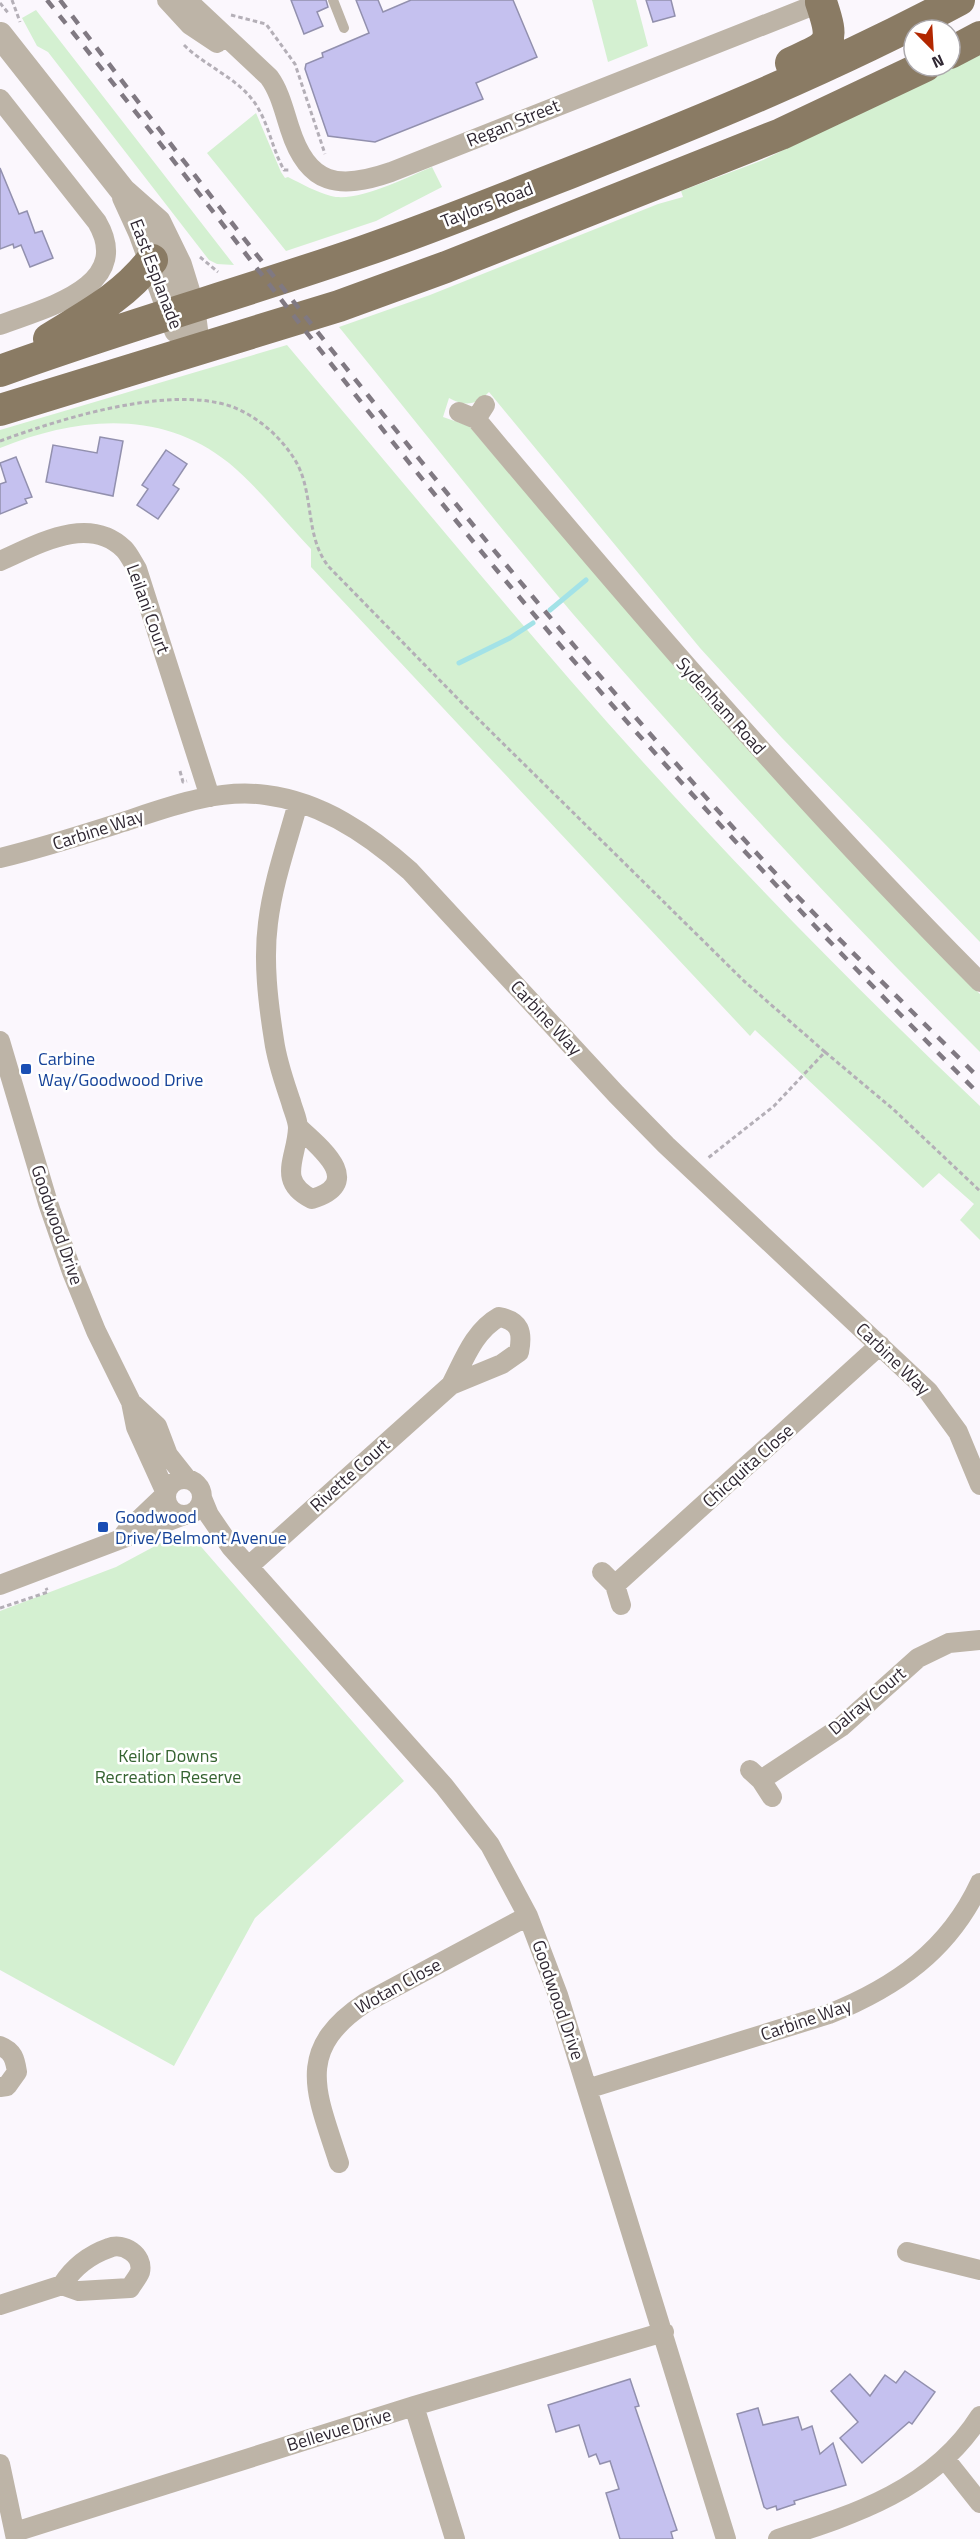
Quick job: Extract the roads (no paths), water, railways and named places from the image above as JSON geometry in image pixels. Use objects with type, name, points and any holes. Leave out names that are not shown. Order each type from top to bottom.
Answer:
[{"type":"main road","name":"Taylors Road","points":[[0,370],[393,241],[680,129],[808,75],[959,0]]},
{"type":"main road","points":[[680,129],[717,98],[821,48],[830,33],[824,1]]},
{"type":"main road","points":[[962,47],[980,37]]},
{"type":"main road","points":[[0,410],[339,306],[632,195],[781,134],[902,77]]},
{"type":"main road","points":[[0,370],[117,296],[133,284],[152,260]]},
{"type":"street","name":"Regan Street","points":[[166,0],[190,25],[210,40],[256,64]]},
{"type":"street","name":"Regan Street","points":[[187,0],[256,64],[274,84],[295,144],[305,162],[320,177],[344,182],[374,177],[824,1]]},
{"type":"street","name":"East Esplanade","points":[[11,32],[123,191],[152,260],[181,310]]},
{"type":"street","points":[[0,99],[100,228],[107,245],[102,268],[90,285],[79,293],[0,325]]},
{"type":"street","name":"East Esplanade","points":[[123,191],[158,222],[177,259],[181,310],[178,333],[193,351]]},
{"type":"street","name":"Sydenham Road","points":[[473,412],[719,706],[837,835],[980,982]]},
{"type":"street","name":"Leilani Court","points":[[0,561],[56,538],[82,531],[103,536],[124,549],[137,569],[210,797]]},
{"type":"street","name":"Carbine Way","points":[[0,858],[40,849],[174,805],[210,797],[267,795],[298,803],[343,820],[382,845],[410,871],[616,1094],[928,1391],[944,1412],[968,1453],[980,1485]]},
{"type":"street","points":[[298,803],[274,888],[268,924],[267,961],[269,1007],[277,1061],[298,1127]]},
{"type":"street","name":"Goodwood Drive","points":[[0,1041],[48,1203],[72,1272],[96,1331],[131,1402],[136,1427],[166,1494]]},
{"type":"street","name":"Chicquita Close","points":[[621,1605],[608,1579],[880,1345]]},
{"type":"street","name":"Rivette Court","points":[[249,1566],[451,1385]]},
{"type":"street","name":"Goodwood Drive","points":[[131,1402],[157,1426],[168,1455],[187,1479]]},
{"type":"street","points":[[0,1585],[67,1562],[118,1539],[195,1512],[202,1498],[198,1486],[187,1479],[176,1480],[166,1494],[118,1539]]},
{"type":"street","points":[[166,1494],[169,1509],[184,1516]]},
{"type":"street","name":"Goodwood Drive","points":[[202,1498],[209,1515],[231,1547],[470,1818],[506,1872],[528,1916],[558,1995],[664,2332],[726,2539]]},
{"type":"street","name":"Goodwood Drive","points":[[184,1516],[231,1547]]},
{"type":"street","name":"Dalray Court","points":[[761,1783],[841,1727],[918,1658],[949,1643],[980,1640]]},
{"type":"street","name":"Carbine Way","points":[[587,2089],[829,2014],[880,1991],[914,1968],[936,1947],[970,1904],[980,1882]]},
{"type":"street","name":"Wotan Close","points":[[339,2163],[317,2095],[317,2059],[327,2035],[343,2018],[365,2003],[528,1916]]},
{"type":"street","points":[[0,2046],[8,2049],[15,2058],[17,2072],[7,2086],[0,2087]]},
{"type":"street","points":[[904,2251],[980,2270]]},
{"type":"street","points":[[0,2305],[62,2285]]},
{"type":"street","name":"Bellevue Drive","points":[[16,2535],[414,2406],[664,2332]]},
{"type":"street","points":[[414,2406],[455,2539]]},
{"type":"street","points":[[778,2539],[842,2519],[880,2503],[912,2485],[945,2459],[980,2416]]},
{"type":"street","points":[[945,2459],[980,2503]]},
{"type":"street","points":[[0,2464],[16,2535]]},
{"type":"lane","points":[[333,0],[344,28]]},
{"type":"waterway","points":[[550,610],[586,580]]},
{"type":"waterway","points":[[459,663],[510,638],[533,623]]},
{"type":"railway","points":[[47,0],[381,428],[553,637],[671,771],[793,903],[980,1095]]},
{"type":"railway","points":[[60,0],[387,419],[642,725],[791,890],[980,1079]]},
{"type":"place","name":"Carbine Way/Goodwood Drive","points":[[26,1069]]},
{"type":"place","name":"Goodwood Drive/Belmont Avenue","points":[[103,1527]]},
{"type":"park label","name":"Keilor Downs Recreation Reserve","points":[[168,1766]]}]
